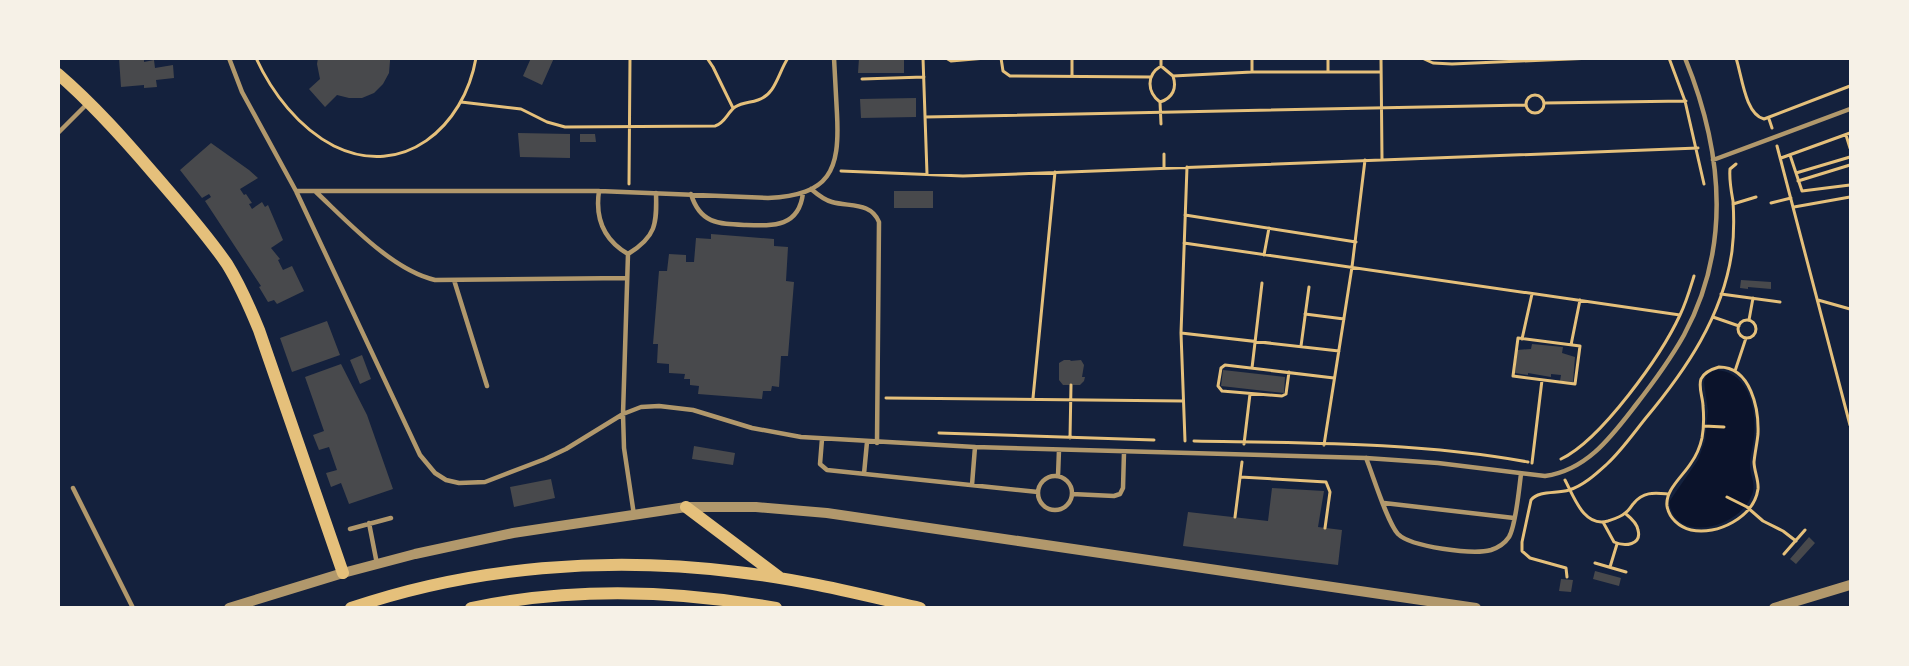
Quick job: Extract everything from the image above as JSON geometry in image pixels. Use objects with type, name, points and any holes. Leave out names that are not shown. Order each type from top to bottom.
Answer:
[{"type":"main road","points":[[58,74],[89,102],[206,236],[244,294],[259,330],[343,573]]},
{"type":"main road","points":[[686,507],[780,578]]},
{"type":"main road","points":[[351,608],[441,583],[483,576],[566,567],[650,565],[780,578],[920,608]]},
{"type":"main road","points":[[471,608],[530,598],[615,593],[700,596],[776,608]]},
{"type":"street","points":[[229,608],[377,564],[513,533],[686,507],[756,507],[838,514],[1476,608]]},
{"type":"street","points":[[1774,608],[1851,585]]},
{"type":"lane","points":[[230,58],[242,92],[296,191],[414,442],[426,464],[435,473],[446,480],[459,483],[485,482],[503,476],[566,449],[623,414],[641,407],[676,407],[693,410],[776,434],[877,443],[1366,458],[1438,463],[1545,476],[1561,473],[1585,461],[1604,444],[1650,387],[1688,326],[1708,277],[1717,235],[1716,183],[1701,100],[1686,58]]},
{"type":"lane","points":[[296,191],[598,191],[786,198],[812,189],[831,171],[838,142],[834,58]]},
{"type":"lane","points":[[58,133],[89,102]]},
{"type":"lane","points":[[1713,160],[1851,109]]},
{"type":"lane","points":[[812,189],[818,195],[833,202],[868,208],[873,211],[879,222],[877,443]]},
{"type":"lane","points":[[315,191],[404,268],[424,278],[435,280],[627,278]]},
{"type":"lane","points":[[598,191],[597,210],[602,228],[613,243],[628,254]]},
{"type":"lane","points":[[628,254],[644,243],[653,232],[657,218],[656,193]]},
{"type":"lane","points":[[691,194],[698,210],[720,224],[774,225],[787,221],[797,212],[803,193]]},
{"type":"lane","points":[[628,254],[623,414],[624,447],[634,515]]},
{"type":"lane","points":[[454,280],[488,386]]},
{"type":"lane","points":[[822,439],[820,464],[824,469],[1038,492]]},
{"type":"lane","points":[[864,474],[867,442]]},
{"type":"lane","points":[[972,485],[975,447]]},
{"type":"lane","points":[[1058,476],[1059,450]]},
{"type":"lane","points":[[1072,494],[1114,496],[1120,494],[1123,488],[1124,452]]},
{"type":"lane","points":[[1366,458],[1395,531],[1410,543],[1478,552],[1501,545],[1508,538],[1514,518],[1521,474]]},
{"type":"lane","points":[[1058,476],[1068,482],[1072,494],[1067,504],[1057,509],[1046,507],[1039,498],[1039,486],[1046,478],[1058,476]]},
{"type":"lane","points":[[73,488],[133,608]]},
{"type":"lane","points":[[1384,503],[1514,518]]},
{"type":"lane","points":[[350,529],[391,518]]},
{"type":"lane","points":[[369,523],[377,564]]},
{"type":"path","points":[[256,58],[273,89],[300,121],[333,146],[360,155],[389,155],[417,147],[440,131],[450,121],[461,102],[469,85],[476,58]]},
{"type":"path","points":[[629,192],[630,58]]},
{"type":"path","points":[[707,58],[733,108]]},
{"type":"path","points":[[461,102],[521,109],[555,125],[715,126],[723,122],[733,108],[758,101],[770,93],[788,58]]},
{"type":"path","points":[[923,58],[927,174]]},
{"type":"path","points":[[946,58],[951,61],[986,58]]},
{"type":"path","points":[[1001,58],[1003,71],[1010,76],[1151,76]]},
{"type":"path","points":[[1072,58],[1072,76]]},
{"type":"path","points":[[1161,58],[1161,66]]},
{"type":"path","points":[[1252,58],[1252,72]]},
{"type":"path","points":[[1328,58],[1328,72]]},
{"type":"path","points":[[1381,58],[1382,159]]},
{"type":"path","points":[[1422,58],[1432,63],[1452,64],[1593,58]]},
{"type":"path","points":[[1452,58],[1452,64]]},
{"type":"path","points":[[1669,58],[1685,101],[1705,190]]},
{"type":"path","points":[[1736,58],[1750,107],[1756,116],[1764,119],[1851,86]]},
{"type":"path","points":[[1161,66],[1173,76],[1252,72],[1381,72]]},
{"type":"path","points":[[1161,66],[1151,76],[1151,91],[1160,102],[1161,124]]},
{"type":"path","points":[[862,79],[924,76]]},
{"type":"path","points":[[1160,102],[1173,92],[1173,76]]},
{"type":"path","points":[[1532,95],[1540,96],[1544,103],[1544,107],[1538,112],[1530,111],[1526,105],[1532,95]]},
{"type":"path","points":[[1544,103],[1701,100]]},
{"type":"path","points":[[925,117],[1526,105]]},
{"type":"path","points":[[1781,158],[1848,134],[1851,148]]},
{"type":"path","points":[[831,171],[963,176],[1711,147]]},
{"type":"path","points":[[1164,154],[1164,168]]},
{"type":"path","points":[[1790,155],[1801,190],[1804,192],[1851,185]]},
{"type":"path","points":[[1796,173],[1851,157]]},
{"type":"path","points":[[1324,445],[1356,242],[1365,160]]},
{"type":"path","points":[[1798,181],[1851,165]]},
{"type":"path","points":[[1187,167],[1181,333],[1185,441],[1447,450],[1532,463],[1542,380]]},
{"type":"path","points":[[1784,171],[1851,425]]},
{"type":"path","points":[[1034,398],[1055,172]]},
{"type":"path","points":[[1733,204],[1756,197]]},
{"type":"path","points":[[1794,207],[1851,197]]},
{"type":"path","points":[[1772,203],[1791,198]]},
{"type":"path","points":[[1185,215],[1356,242]]},
{"type":"path","points":[[1264,255],[1269,228]]},
{"type":"path","points":[[1184,243],[1680,315]]},
{"type":"path","points":[[1558,461],[1582,446],[1623,401],[1655,358],[1680,315],[1696,271]]},
{"type":"path","points":[[1252,368],[1262,284]]},
{"type":"path","points":[[1301,346],[1309,287]]},
{"type":"path","points":[[1522,339],[1532,293]]},
{"type":"path","points":[[1721,294],[1780,302]]},
{"type":"path","points":[[1749,321],[1754,298]]},
{"type":"path","points":[[1571,345],[1580,300]]},
{"type":"path","points":[[1817,300],[1851,309]]},
{"type":"path","points":[[1305,314],[1344,319]]},
{"type":"path","points":[[1713,317],[1739,326]]},
{"type":"path","points":[[1749,321],[1754,323],[1756,331],[1752,337],[1746,338],[1740,334],[1739,326],[1749,321]]},
{"type":"path","points":[[1181,333],[1339,351]]},
{"type":"path","points":[[1518,338],[1522,339],[1580,346],[1575,384],[1513,376],[1518,338]]},
{"type":"path","points":[[1735,370],[1746,338]]},
{"type":"path","points":[[1289,372],[1285,396],[1222,391],[1219,388],[1223,365],[1289,372],[1334,378]]},
{"type":"path","points":[[1725,367],[1735,370],[1749,386],[1755,405],[1758,424],[1754,465],[1758,490],[1742,516],[1727,525],[1709,531],[1697,531],[1680,526],[1675,521],[1667,508],[1668,494],[1695,458],[1701,440],[1704,426],[1701,380],[1713,368],[1725,367]]},
{"type":"path","points":[[1070,438],[1071,385]]},
{"type":"path","points":[[878,398],[1071,398],[1183,401]]},
{"type":"path","points":[[1704,426],[1724,427]]},
{"type":"path","points":[[934,433],[1162,440]]},
{"type":"path","points":[[1561,473],[1586,517],[1603,522],[1625,513],[1642,496],[1649,493],[1668,494]]},
{"type":"path","points":[[1240,477],[1326,482],[1330,492],[1325,528]]},
{"type":"path","points":[[1727,497],[1748,507],[1763,520],[1796,541]]},
{"type":"path","points":[[1603,522],[1611,539],[1617,544],[1628,546],[1638,538],[1637,526],[1625,513]]},
{"type":"path","points":[[1784,554],[1805,530]]},
{"type":"path","points":[[1610,567],[1617,544]]},
{"type":"path","points":[[1595,563],[1626,572]]},
{"type":"water","points":[[1716,370],[1736,377],[1743,385],[1752,404],[1755,426],[1750,469],[1754,485],[1750,499],[1732,518],[1720,524],[1694,527],[1682,523],[1674,515],[1669,502],[1698,460],[1705,441],[1708,411],[1704,382],[1706,375]]},
{"type":"building","points":[[119,58],[144,58],[144,62],[154,60],[155,68],[173,65],[174,78],[156,80],[157,87],[144,88],[144,85],[121,87]]},
{"type":"building","points":[[318,58],[390,58],[389,73],[374,93],[362,98],[337,95],[325,107],[309,89],[320,79]]},
{"type":"building","points":[[531,58],[554,58],[542,85],[523,76]]},
{"type":"building","points":[[859,58],[904,58],[904,73],[858,73]]},
{"type":"building","points":[[916,98],[916,117],[861,118],[860,99]]},
{"type":"building","points":[[518,133],[570,134],[570,158],[520,157]]},
{"type":"building","points":[[580,134],[595,134],[596,142],[580,142]]},
{"type":"building","points":[[211,143],[258,178],[240,189],[252,203],[249,204],[252,209],[262,202],[265,207],[268,205],[283,240],[271,248],[280,259],[278,260],[283,270],[292,266],[304,291],[277,304],[274,300],[268,302],[259,287],[261,286],[205,201],[211,197],[209,194],[202,198],[180,170]]},
{"type":"building","points":[[894,191],[933,191],[933,208],[894,208]]},
{"type":"building","points":[[711,234],[774,239],[774,246],[788,247],[786,281],[794,282],[788,356],[781,356],[779,387],[772,386],[771,391],[763,391],[762,399],[698,394],[699,386],[690,385],[690,379],[684,379],[685,374],[669,373],[669,364],[657,363],[658,344],[653,344],[659,271],[667,271],[669,254],[686,255],[686,262],[694,262],[696,238],[711,239]]},
{"type":"building","points":[[1741,280],[1771,282],[1771,289],[1740,288]]},
{"type":"building","points":[[327,321],[340,355],[292,372],[280,338]]},
{"type":"building","points":[[1532,344],[1563,347],[1562,353],[1575,357],[1573,382],[1560,381],[1561,375],[1551,374],[1551,377],[1515,373],[1517,350],[1531,349]]},
{"type":"building","points":[[362,355],[371,379],[360,384],[350,360]]},
{"type":"building","points":[[1064,360],[1081,360],[1084,365],[1082,377],[1085,377],[1080,385],[1063,385],[1059,380],[1059,363]]},
{"type":"building","points":[[341,364],[367,415],[393,489],[349,504],[341,483],[331,487],[326,473],[337,470],[329,447],[319,450],[313,435],[324,431],[305,377]]},
{"type":"building","points":[[1223,370],[1285,377],[1284,393],[1221,386]]},
{"type":"building","points":[[694,446],[735,453],[733,465],[692,459]]},
{"type":"building","points":[[551,479],[555,498],[514,507],[510,487]]},
{"type":"building","points":[[1272,488],[1324,491],[1318,527],[1342,530],[1338,565],[1183,546],[1188,512],[1268,521]]},
{"type":"building","points":[[1809,537],[1815,543],[1796,564],[1790,559]]},
{"type":"building","points":[[1595,571],[1621,578],[1619,586],[1593,579]]},
{"type":"building","points":[[1561,579],[1573,580],[1571,592],[1559,591]]}]
